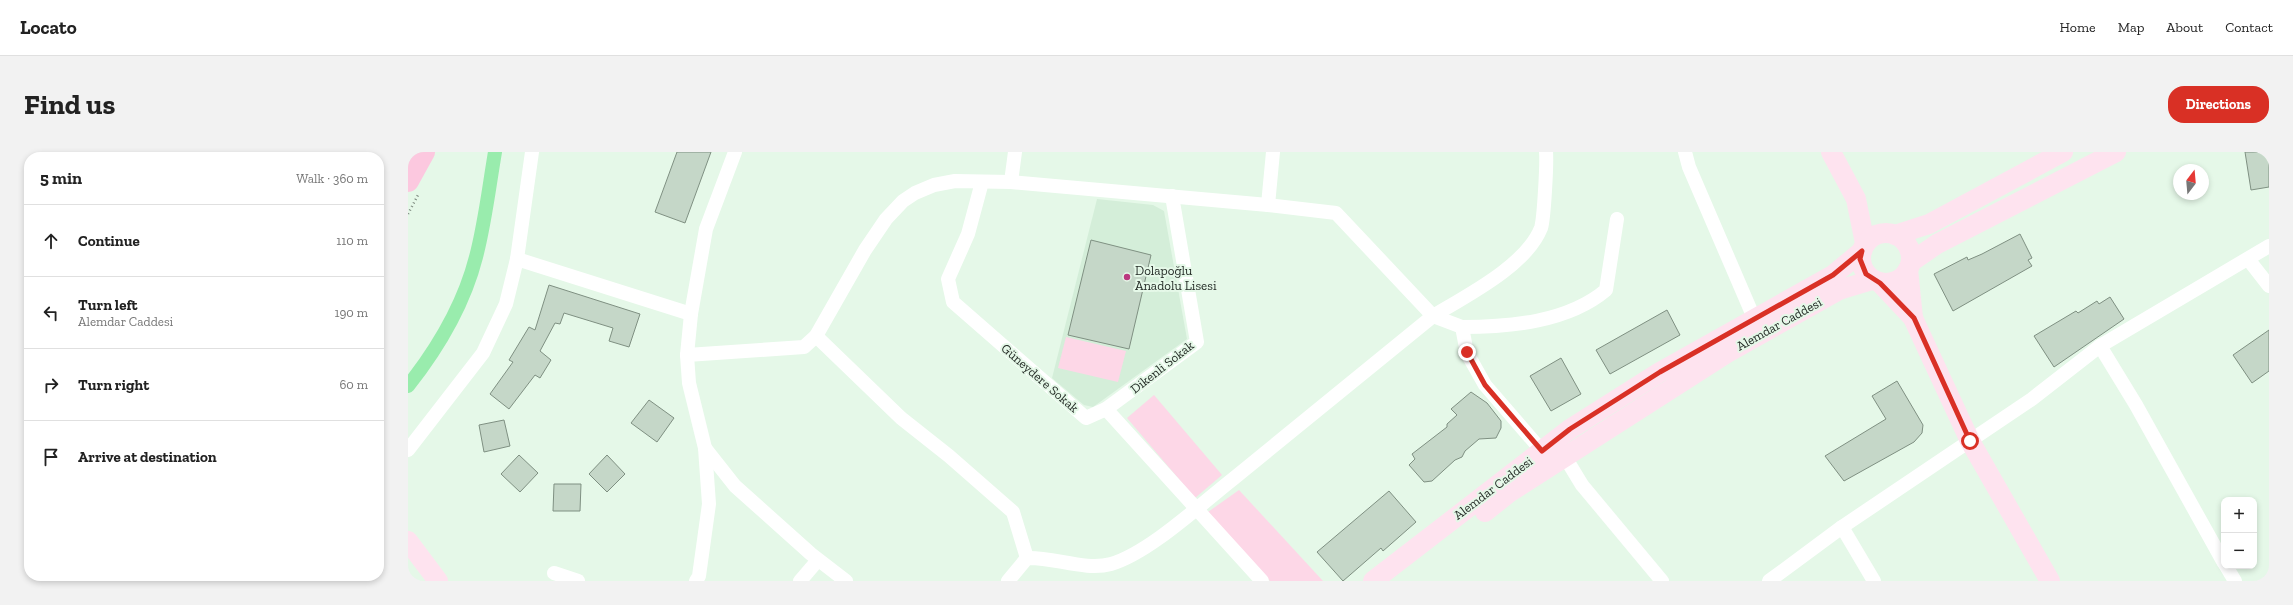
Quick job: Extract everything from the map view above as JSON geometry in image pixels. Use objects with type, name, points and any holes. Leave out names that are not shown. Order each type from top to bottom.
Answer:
[{"type":"main road","points":[[408,181],[424,152]]},
{"type":"main road","points":[[1831,152],[1856,199],[1891,234],[1908,246],[1914,318],[1970,441],[2050,581]]},
{"type":"main road","points":[[1863,247],[1875,236],[1891,234],[1929,224],[2063,152]]},
{"type":"main road","points":[[1876,281],[1897,281],[1910,266],[1937,244],[2116,152]]},
{"type":"main road","points":[[1856,199],[1863,247],[1862,267],[1914,318]]},
{"type":"main road","name":"Alemdar Caddesi","points":[[1372,581],[1570,429],[1660,372],[1833,275],[1863,247]]},
{"type":"main road","name":"Alemdar Caddesi","points":[[1394,581],[1510,492],[1727,354],[1838,290],[1876,281]]},
{"type":"main road","points":[[408,542],[438,581]]},
{"type":"street","points":[[408,450],[484,353],[506,304],[518,259],[532,152]]},
{"type":"street","points":[[696,581],[699,576],[709,504],[705,448],[689,383],[687,355],[690,314],[706,229],[735,152]]},
{"type":"street","points":[[1011,182],[1015,152]]},
{"type":"street","points":[[1268,205],[1273,152]]},
{"type":"street","points":[[1008,581],[1027,558],[1044,557],[1082,564],[1110,564],[1140,552],[1433,316],[1497,277],[1530,247],[1541,228],[1546,152]]},
{"type":"street","points":[[1685,152],[1689,167],[1754,318]]},
{"type":"street","points":[[687,355],[804,346],[816,336],[865,250],[886,219],[903,201],[915,193],[934,185],[955,181],[1011,182],[1268,205],[1336,213],[1433,316],[1462,327],[1493,327],[1557,316],[1596,298],[1606,290],[1617,219]]},
{"type":"street","name":"Güneydere Sokak","points":[[982,182],[968,234],[948,280],[953,302],[1086,418],[1106,409]]},
{"type":"street","name":"Dikenli Sokak","points":[[1106,409],[1197,342],[1172,196]]},
{"type":"street","points":[[1769,581],[1842,527],[2032,399],[2100,346],[2269,246]]},
{"type":"street","points":[[518,259],[690,314]]},
{"type":"street","points":[[2248,259],[2269,286]]},
{"type":"street","points":[[1462,327],[1467,352],[1485,385],[1542,451]]},
{"type":"street","points":[[816,336],[901,418],[949,456],[1013,512],[1027,558]]},
{"type":"street","points":[[2100,346],[2136,405],[2221,558]]},
{"type":"street","points":[[1106,409],[1262,581]]},
{"type":"street","points":[[705,448],[735,486],[818,560],[846,581]]},
{"type":"street","points":[[1565,457],[1582,485],[1662,581]]},
{"type":"street","points":[[1842,527],[1874,581]]},
{"type":"street","points":[[800,581],[818,560]]},
{"type":"street","points":[[2228,569],[2235,581]]},
{"type":"street","points":[[554,573],[578,581]]},
{"type":"shaded area","name":"Dolapoğlu Anadolu Lisesi","points":[[1097,199],[1153,205],[1164,211],[1187,339],[1093,407],[1084,405],[1052,378]]},
{"type":"shaded area","points":[[1066,337],[1126,351],[1118,382],[1058,368]]},
{"type":"shaded area","points":[[1154,395],[1222,475],[1195,498],[1127,418]]},
{"type":"shaded area","points":[[1239,490],[1323,581],[1270,581],[1208,512]]},
{"type":"building","points":[[677,152],[711,152],[685,223],[655,212]]},
{"type":"building","points":[[2245,152],[2269,152],[2269,187],[2251,190]]},
{"type":"building","points":[[2020,234],[2032,258],[2028,260],[2032,266],[1953,311],[1934,274],[1967,257],[1968,260],[1982,254]]},
{"type":"building","points":[[1091,240],[1151,255],[1129,349],[1068,335]]},
{"type":"building","points":[[549,285],[640,314],[629,347],[609,341],[613,328],[564,313],[560,324],[555,323],[540,351],[551,360],[540,378],[535,375],[509,409],[490,394],[513,362],[509,360],[529,327],[535,330]]},
{"type":"building","points":[[2110,297],[2124,319],[2054,367],[2034,336],[2076,311],[2078,313],[2097,301],[2099,304]]},
{"type":"building","points":[[1667,310],[1680,335],[1610,374],[1596,350]]},
{"type":"building","points":[[2269,330],[2269,371],[2252,383],[2233,355]]},
{"type":"building","points":[[1561,358],[1581,394],[1551,411],[1530,376]]},
{"type":"building","points":[[1897,381],[1923,425],[1922,433],[1914,442],[1844,481],[1825,456],[1886,419],[1872,396]]},
{"type":"building","points":[[1471,392],[1487,403],[1501,421],[1501,428],[1496,438],[1479,439],[1465,451],[1462,457],[1455,460],[1432,481],[1424,482],[1409,465],[1415,459],[1412,454],[1447,427],[1447,424],[1457,415],[1451,409]]},
{"type":"building","points":[[649,400],[674,418],[657,442],[631,423]]},
{"type":"building","points":[[504,420],[510,446],[484,452],[479,425]]},
{"type":"building","points":[[519,455],[538,473],[520,492],[501,474]]},
{"type":"building","points":[[607,455],[625,474],[607,492],[589,474]]},
{"type":"building","points":[[554,484],[581,484],[580,511],[553,511]]},
{"type":"building","points":[[1389,491],[1416,522],[1383,551],[1381,548],[1343,581],[1317,552]]},
{"type":"waterway","points":[[408,386],[440,341],[465,292],[479,244],[495,152]]},
{"type":"place","name":"Dolapoğlu Anadolu Lisesi","points":[[1127,277]]},
{"type":"route","points":[[1467,352],[1485,385],[1542,451],[1570,429],[1660,372],[1833,275],[1862,251],[1860,259],[1866,274],[1872,280],[1880,283],[1914,318],[1970,441]]}]
